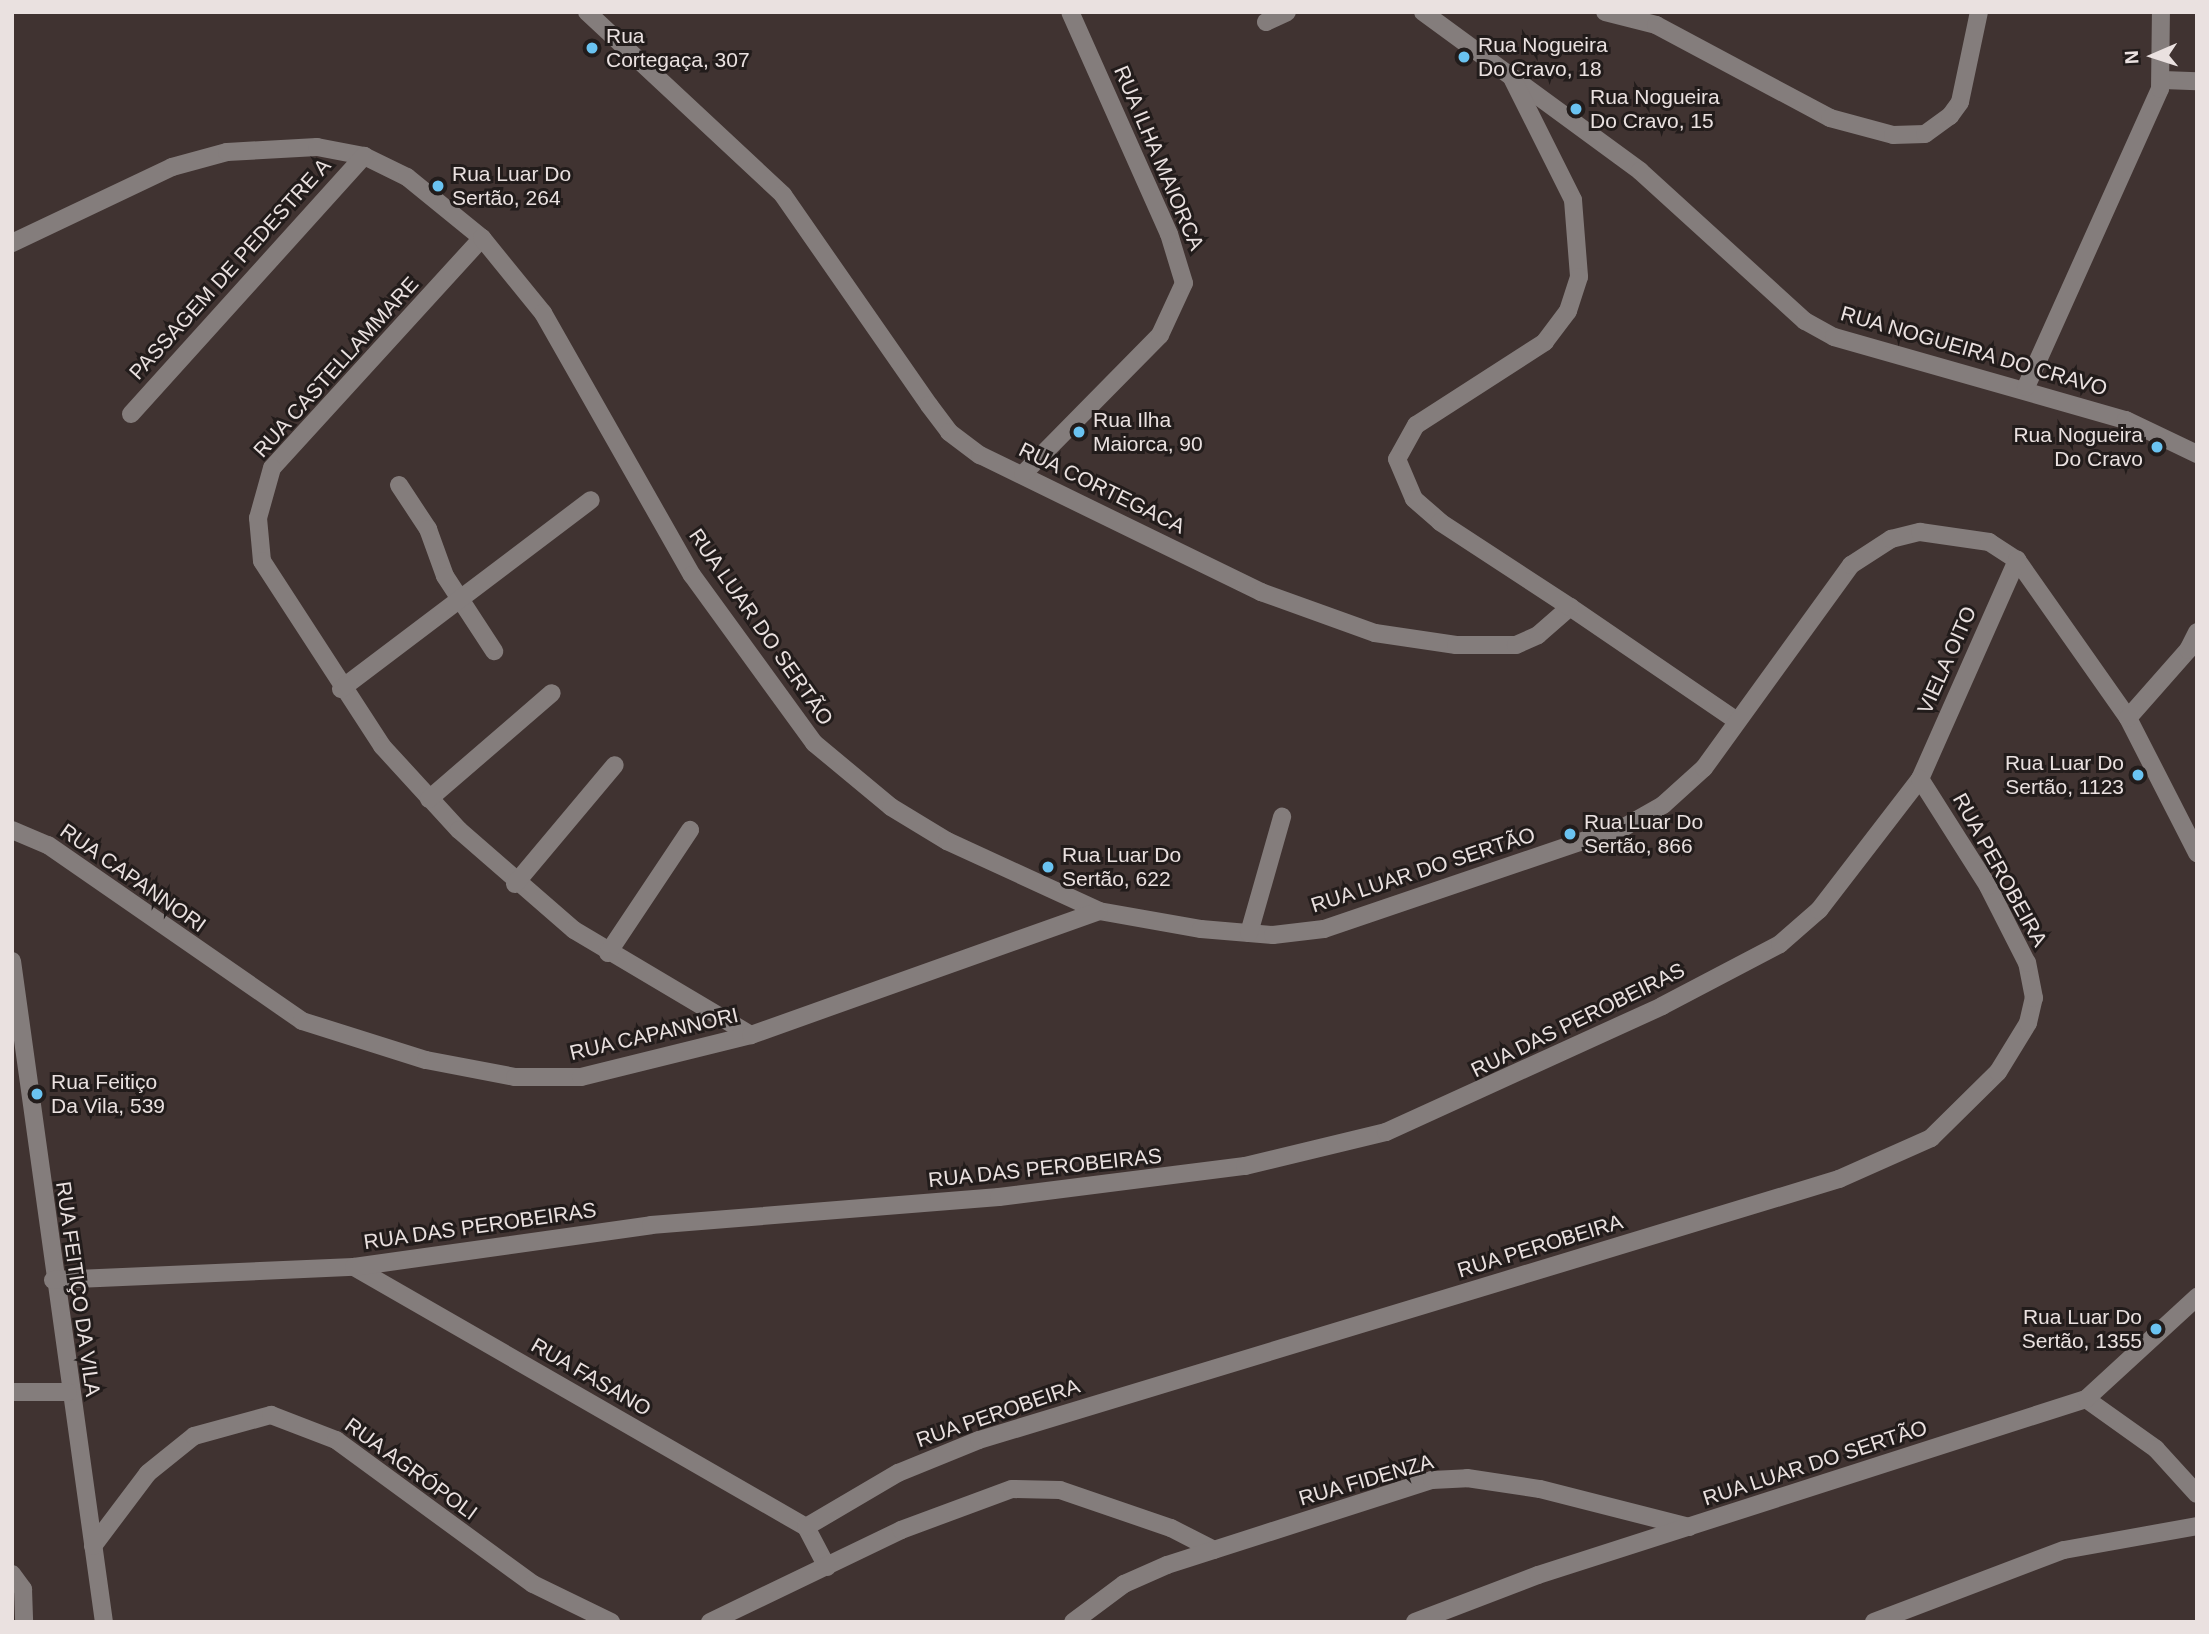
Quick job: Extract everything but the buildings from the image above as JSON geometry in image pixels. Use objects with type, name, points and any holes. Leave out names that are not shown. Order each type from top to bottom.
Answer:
[{"type":"street","name":"RUA CORTEGACA","points":[[587,12],[782,195],[949,432],[980,455],[1261,592],[1375,633],[1456,645],[1516,645],[1538,635],[1570,607]]},
{"type":"street","name":"RUA ILHA MAIORCA","points":[[1023,474],[1160,335],[1184,283],[1169,233],[1070,12]]},
{"type":"street","points":[[1266,22],[1287,12]]},
{"type":"street","name":"RUA NOGUEIRA DO CRAVO","points":[[1423,12],[1640,171],[1787,310],[1834,337],[2026,387],[2126,420],[2197,454]]},
{"type":"street","points":[[1605,12],[1650,19],[1830,117],[1893,135],[1925,134],[1942,126],[1960,102],[1979,12]]},
{"type":"street","points":[[2026,387],[2163,80],[2161,12]]},
{"type":"street","points":[[1511,77],[1573,200],[1579,277],[1568,311],[1545,342],[1416,425],[1397,458],[1414,499],[1440,522],[1737,721]]},
{"type":"street","points":[[2163,80],[2197,81]]},
{"type":"street","name":"RUA LUAR DO SERTÃO","points":[[12,243],[172,167],[227,152],[317,147],[364,156],[446,203],[482,238],[543,313],[692,575],[814,743],[891,807],[947,841],[1099,911],[1250,933],[1324,929],[1626,826],[1663,805],[1704,768],[1851,565],[1891,539],[1947,532],[1989,542],[2017,560],[2128,718],[2197,853]]},
{"type":"street","name":"PASSAGEM DE PEDESTRE A","points":[[131,414],[364,156]]},
{"type":"street","name":"RUA CASTELLAMMARE","points":[[482,238],[264,484],[258,518],[262,561],[341,689],[429,799],[515,884],[608,953],[751,1035]]},
{"type":"street","points":[[399,485],[428,528],[436,560],[494,651]]},
{"type":"street","points":[[341,689],[459,595],[592,500]]},
{"type":"street","name":"VIELA OITO","points":[[1920,779],[2017,560]]},
{"type":"street","points":[[2128,718],[2193,650],[2197,632]]},
{"type":"street","points":[[429,799],[552,693]]},
{"type":"street","points":[[515,884],[615,765]]},
{"type":"street","name":"RUA DAS PEROBEIRAS","points":[[54,1280],[354,1266],[651,1225],[1189,1175],[1304,1155],[1386,1132],[1452,1106],[1780,944],[1819,910],[1920,779]]},
{"type":"street","name":"RUA PEROBEIRA","points":[[806,1527],[898,1473],[979,1440],[1839,1179],[1931,1138],[1998,1072],[2028,1023],[2034,998],[2027,963],[1988,886],[1920,779]]},
{"type":"street","points":[[1250,933],[1282,817]]},
{"type":"street","name":"RUA CAPANNORI","points":[[12,830],[48,845],[302,1021],[417,1058],[481,1074],[570,1078],[751,1035],[1099,911]]},
{"type":"street","points":[[608,953],[690,830]]},
{"type":"street","name":"RUA FEITIÇO DA VILA","points":[[12,961],[68,1392],[104,1622]]},
{"type":"street","name":"RUA FASANO","points":[[354,1266],[806,1527]]},
{"type":"street","name":"RUA LUAR DO SERTÃO","points":[[1415,1622],[1689,1527],[2086,1399],[2197,1297]]},
{"type":"street","points":[[12,1392],[68,1392]]},
{"type":"street","points":[[2086,1399],[2156,1450],[2197,1494]]},
{"type":"street","name":"RUA AGRÓPOLI","points":[[93,1546],[148,1472],[194,1436],[271,1415],[336,1440],[533,1584],[611,1622]]},
{"type":"street","name":"RUA FIDENZA","points":[[1073,1622],[1124,1584],[1213,1550],[1432,1480],[1467,1478],[1689,1527]]},
{"type":"street","points":[[710,1622],[901,1530],[1012,1489],[1060,1490],[1171,1528],[1213,1550]]},
{"type":"street","points":[[1874,1622],[2064,1550],[2197,1526]]},
{"type":"street","points":[[806,1527],[827,1567]]},
{"type":"street","points":[[12,1574],[23,1589],[24,1622]]},
{"type":"place","name":"Rua Cortegaça, 307","points":[[592,48]]},
{"type":"place","name":"Rua Nogueira Do Cravo, 18","points":[[1464,57]]},
{"type":"place","name":"Rua Nogueira Do Cravo, 15","points":[[1576,109]]},
{"type":"place","name":"Rua Luar Do Sertão, 264","points":[[438,186]]},
{"type":"place","name":"Rua Ilha Maiorca, 90","points":[[1079,432]]},
{"type":"place","name":"Rua Nogueira Do Cravo","points":[[2157,447]]},
{"type":"place","name":"Rua Luar Do Sertão, 1123","points":[[2138,775]]},
{"type":"place","name":"Rua Luar Do Sertão, 866","points":[[1570,834]]},
{"type":"place","name":"Rua Luar Do Sertão, 622","points":[[1048,867]]},
{"type":"place","name":"Rua Feitiço Da Vila, 539","points":[[37,1094]]},
{"type":"place","name":"Rua Luar Do Sertão, 1355","points":[[2156,1329]]}]
